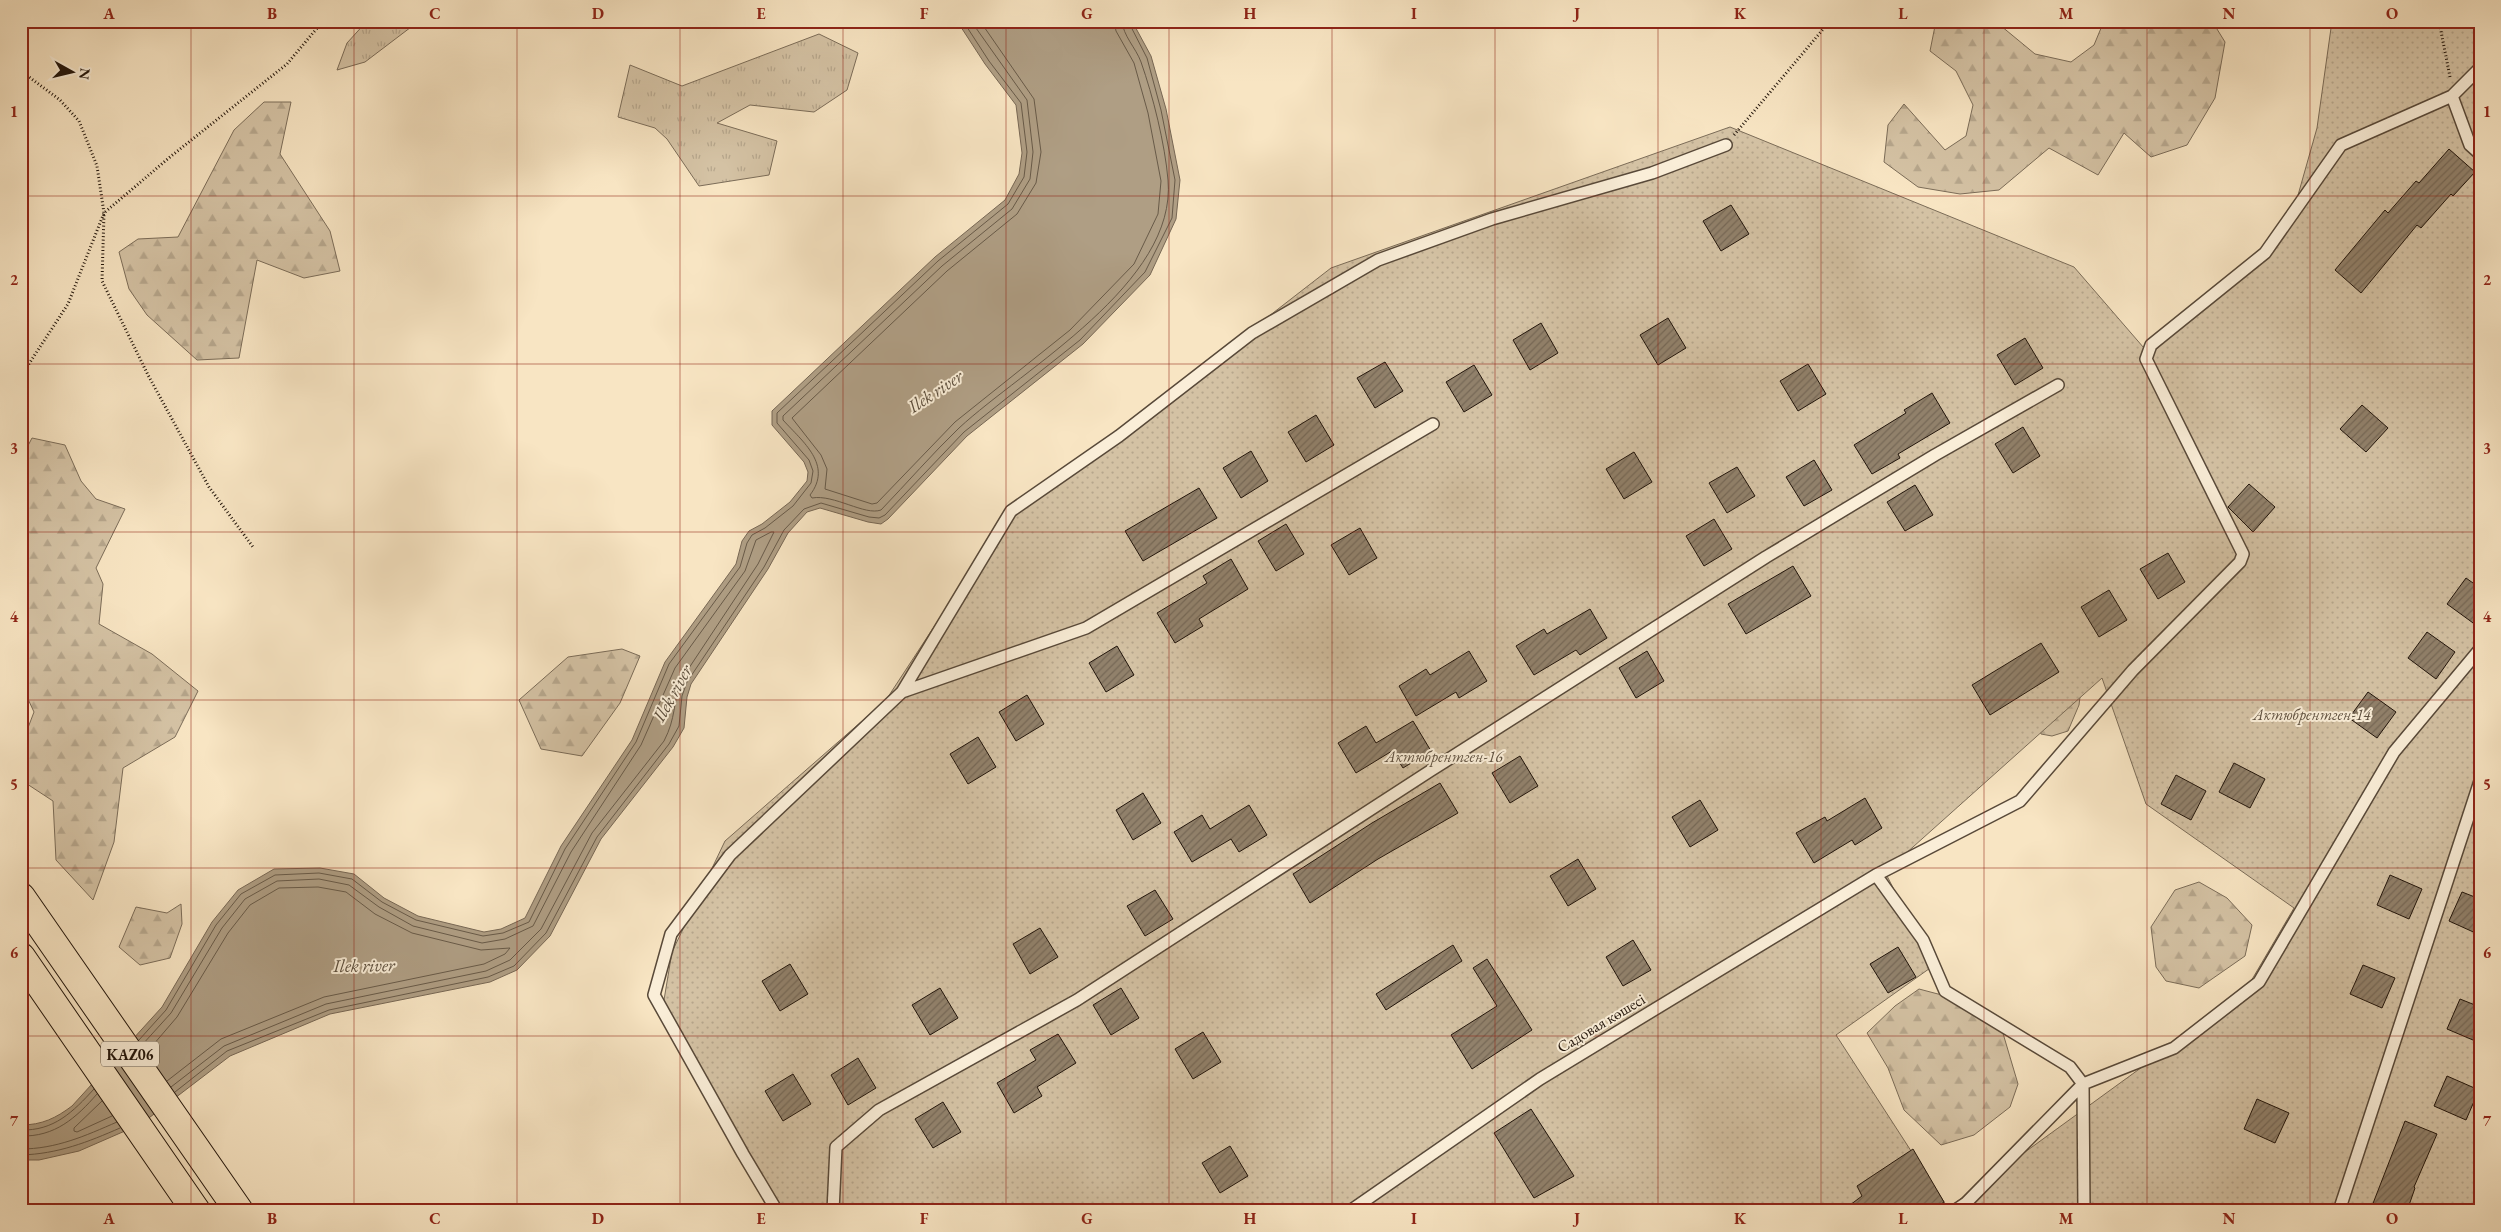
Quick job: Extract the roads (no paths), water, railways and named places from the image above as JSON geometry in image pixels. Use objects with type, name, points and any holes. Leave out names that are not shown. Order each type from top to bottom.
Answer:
[{"type":"highway","name":"KАZ06","points":[[21,897],[239,1211]]},
{"type":"highway","name":"KАZ06","points":[[21,957],[196,1211]]},
{"type":"lane","points":[[2480,68],[2452,96],[2470,145],[2480,154]]},
{"type":"lane","name":"Садовая көшесі","points":[[1350,1211],[1540,1079],[1876,875],[2020,801],[2133,670],[2240,562],[2243,554],[2146,359],[2151,345],[2265,253],[2341,145],[2452,96]]},
{"type":"lane","points":[[777,1211],[654,995],[671,934],[730,854],[902,692],[1011,511],[1119,436],[1252,333],[1378,260],[1492,220],[1652,173],[1726,145]]},
{"type":"lane","points":[[833,1211],[836,1148],[879,1110],[1077,1000],[1430,771],[1766,557],[1934,455],[2058,385]]},
{"type":"lane","points":[[902,692],[1086,628],[1433,424]]},
{"type":"lane","points":[[1954,1211],[1966,1203],[2083,1084],[2174,1048],[2259,982],[2394,752],[2479,654]]},
{"type":"lane","points":[[2339,1211],[2480,781]]},
{"type":"lane","points":[[1876,875],[1923,940],[1945,991],[2070,1067],[2083,1084],[2084,1211]]},
{"type":"water","name":"Ilek river","points":[[957,21],[1132,21],[1151,56],[1166,109],[1180,180],[1176,219],[1150,275],[1083,344],[967,436],[888,519],[881,524],[820,508],[807,512],[788,533],[768,569],[691,684],[687,697],[684,728],[673,747],[601,839],[550,936],[517,970],[490,982],[330,1014],[230,1056],[141,1124],[79,1151],[39,1160],[21,1160],[21,1125],[36,1124],[48,1120],[72,1106],[162,1007],[212,922],[238,890],[274,869],[320,868],[354,874],[384,898],[418,916],[484,932],[501,929],[525,918],[561,846],[632,740],[665,662],[736,564],[742,541],[749,531],[762,524],[790,502],[807,481],[808,472],[804,462],[772,425],[772,411],[935,257],[1005,200],[1019,174],[1022,153],[1016,105],[985,64]]},
{"type":"park label","name":"Актюбрентген-14","points":[[2312,714]]},
{"type":"park label","name":"Актюбрентген-16","points":[[1444,756]]}]
